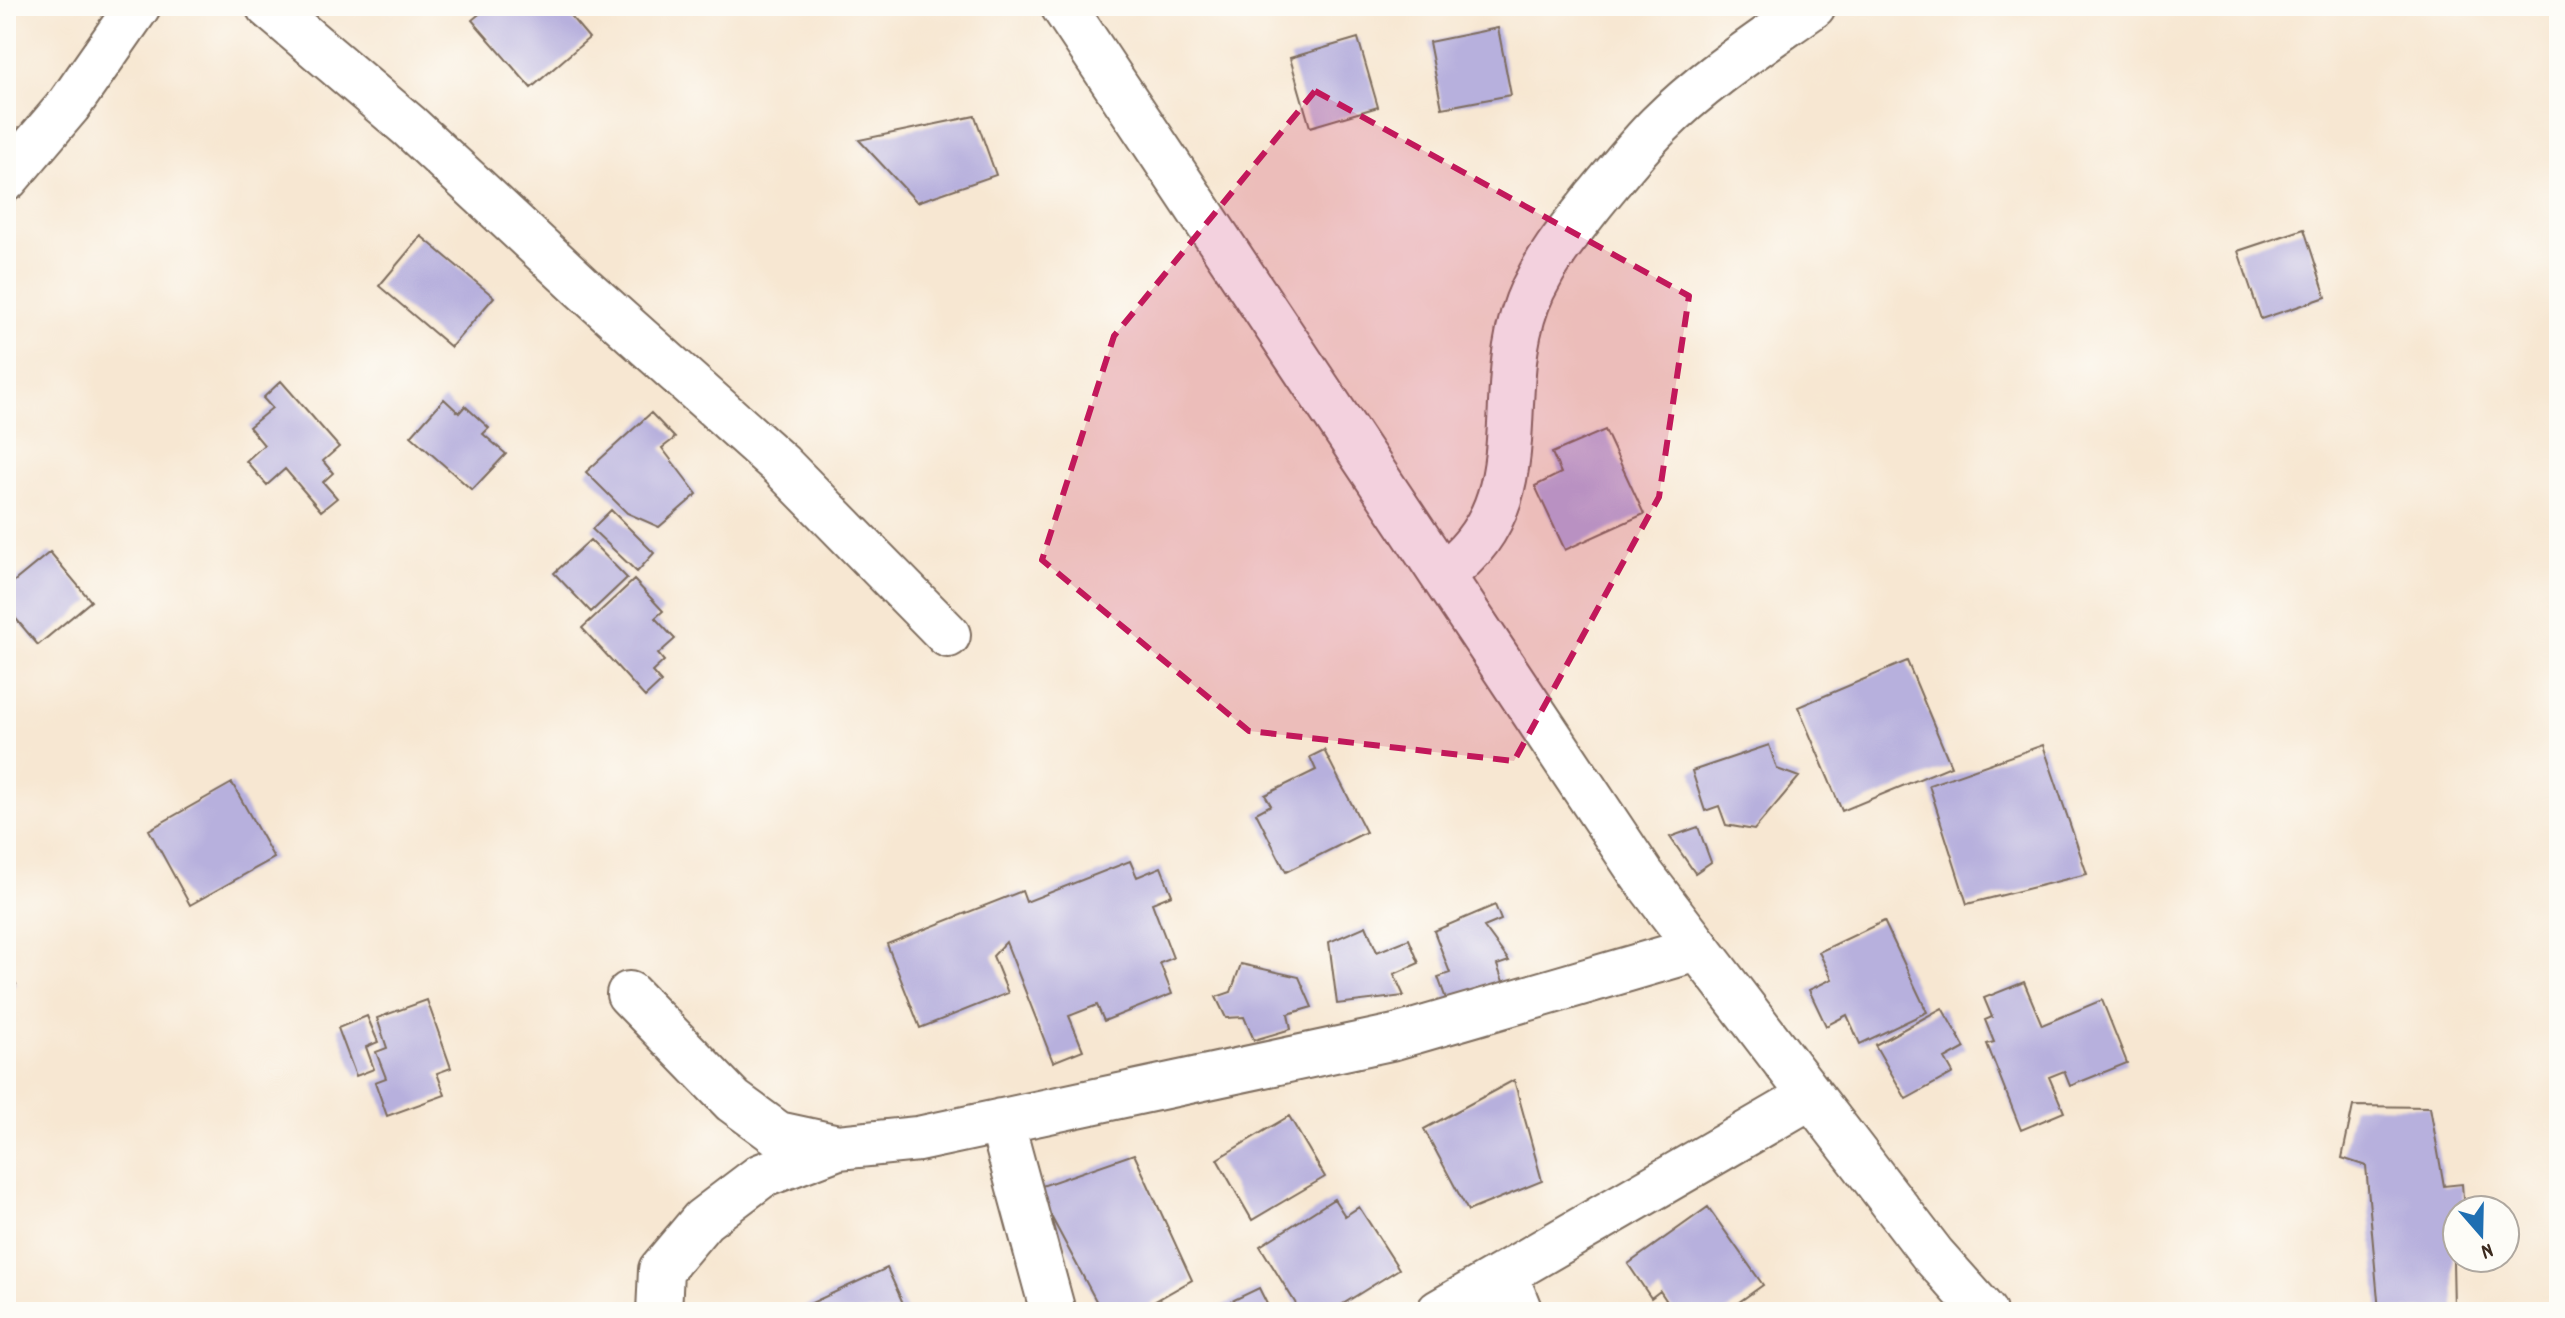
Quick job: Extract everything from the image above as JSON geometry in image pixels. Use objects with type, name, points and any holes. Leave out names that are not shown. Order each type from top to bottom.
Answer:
[{"type":"street","points":[[6,179],[69,105],[138,6]]},
{"type":"street","points":[[268,6],[409,126],[583,288],[781,465],[948,635]]},
{"type":"street","points":[[1063,6],[1642,875],[1933,1255],[1984,1312]]},
{"type":"street","points":[[1443,574],[1465,559],[1499,507],[1506,479],[1516,338],[1532,292],[1557,244],[1659,125],[1732,65],[1813,6]]},
{"type":"street","points":[[659,1312],[661,1270],[703,1220],[761,1176],[838,1147],[918,1139],[1395,1037],[1697,949]]},
{"type":"street","points":[[629,994],[733,1101],[778,1134],[838,1147]]},
{"type":"street","points":[[1439,1312],[1512,1293],[1810,1097]]},
{"type":"street","points":[[1001,1121],[1053,1312]]},
{"type":"highlighted area","points":[[1315,91],[1689,296],[1659,497],[1514,761],[1249,731],[1042,560],[1114,336]]},
{"type":"building","points":[[489,6],[562,6],[589,38],[531,88],[472,20]]},
{"type":"building","points":[[1498,28],[1511,95],[1442,108],[1429,42]]},
{"type":"building","points":[[1358,38],[1378,107],[1310,127],[1290,58]]},
{"type":"building","points":[[975,116],[996,175],[917,202],[859,140]]},
{"type":"building","points":[[2304,229],[2326,297],[2261,319],[2238,251]]},
{"type":"building","points":[[421,236],[494,297],[451,347],[379,286]]},
{"type":"building","points":[[281,381],[339,447],[323,461],[333,473],[323,482],[337,498],[321,511],[285,469],[267,485],[246,461],[264,445],[249,427],[272,408],[263,398]]},
{"type":"building","points":[[444,399],[459,413],[465,406],[489,428],[483,434],[506,454],[472,490],[411,436]]},
{"type":"building","points":[[651,413],[675,438],[662,448],[697,494],[659,527],[627,513],[586,472]]},
{"type":"building","points":[[1605,430],[1644,514],[1565,550],[1535,486],[1561,473],[1552,453]]},
{"type":"building","points":[[611,510],[654,553],[637,572],[592,529]]},
{"type":"building","points":[[590,540],[627,578],[591,612],[554,573]]},
{"type":"building","points":[[50,552],[91,601],[38,645],[6,607],[6,588]]},
{"type":"building","points":[[634,580],[663,611],[655,618],[675,639],[658,654],[664,661],[652,672],[661,682],[645,697],[582,628]]},
{"type":"building","points":[[1907,661],[1951,766],[1842,811],[1798,707]]},
{"type":"building","points":[[1769,745],[1777,769],[1799,777],[1754,830],[1726,825],[1719,806],[1705,811],[1692,771]]},
{"type":"building","points":[[2043,745],[2087,874],[1967,904],[1929,785]]},
{"type":"building","points":[[1324,750],[1366,832],[1286,872],[1256,813],[1271,805],[1265,795],[1316,770],[1310,757]]},
{"type":"building","points":[[232,783],[274,858],[190,905],[149,830]]},
{"type":"building","points":[[1698,827],[1711,862],[1695,873],[1670,837]]},
{"type":"building","points":[[1130,861],[1137,877],[1161,867],[1172,895],[1152,903],[1173,958],[1160,963],[1172,994],[1104,1021],[1097,1005],[1069,1016],[1083,1050],[1053,1062],[1006,942],[993,956],[1008,993],[920,1028],[887,944],[1022,891],[1026,902]]},
{"type":"building","points":[[1495,905],[1501,920],[1484,927],[1509,961],[1497,965],[1505,987],[1449,1007],[1438,977],[1450,973],[1434,931]]},
{"type":"building","points":[[1884,921],[1927,1012],[1860,1044],[1847,1015],[1826,1026],[1809,990],[1832,979],[1819,952]]},
{"type":"building","points":[[1366,926],[1377,952],[1409,939],[1419,963],[1394,974],[1404,996],[1337,1004],[1329,942]]},
{"type":"building","points":[[1241,964],[1299,977],[1312,1007],[1288,1014],[1291,1029],[1254,1040],[1244,1017],[1226,1018],[1216,997],[1231,992]]},
{"type":"building","points":[[6,972],[16,984],[6,992]]},
{"type":"building","points":[[2024,982],[2042,1025],[2102,1000],[2127,1063],[2070,1086],[2064,1071],[2049,1077],[2064,1112],[2021,1130],[1987,1044],[1994,1042],[1985,1020],[1992,1017],[1984,998]]},
{"type":"building","points":[[427,1000],[451,1068],[437,1073],[445,1095],[387,1116],[375,1082],[386,1078],[376,1052],[387,1048],[377,1018]]},
{"type":"building","points":[[1942,1008],[1965,1048],[1945,1059],[1953,1073],[1906,1099],[1875,1045]]},
{"type":"building","points":[[367,1016],[378,1042],[366,1047],[374,1069],[356,1076],[338,1028]]},
{"type":"building","points":[[1514,1080],[1542,1181],[1468,1211],[1424,1129]]},
{"type":"building","points":[[2353,1106],[2430,1107],[2444,1186],[2462,1184],[2463,1194],[2441,1194],[2441,1274],[2453,1274],[2454,1308],[2379,1311],[2366,1166],[2342,1158]]},
{"type":"building","points":[[1289,1116],[1325,1177],[1252,1220],[1217,1159]]},
{"type":"building","points":[[1134,1154],[1192,1280],[1145,1307],[1147,1312],[1102,1312],[1036,1188]]},
{"type":"building","points":[[1334,1199],[1345,1216],[1359,1207],[1399,1269],[1330,1312],[1301,1312],[1260,1246]]},
{"type":"building","points":[[1708,1207],[1763,1285],[1725,1312],[1674,1312],[1660,1291],[1651,1298],[1628,1264]]},
{"type":"building","points":[[887,1268],[907,1312],[808,1312],[805,1306]]},
{"type":"building","points":[[1259,1288],[1271,1312],[1209,1312]]}]
